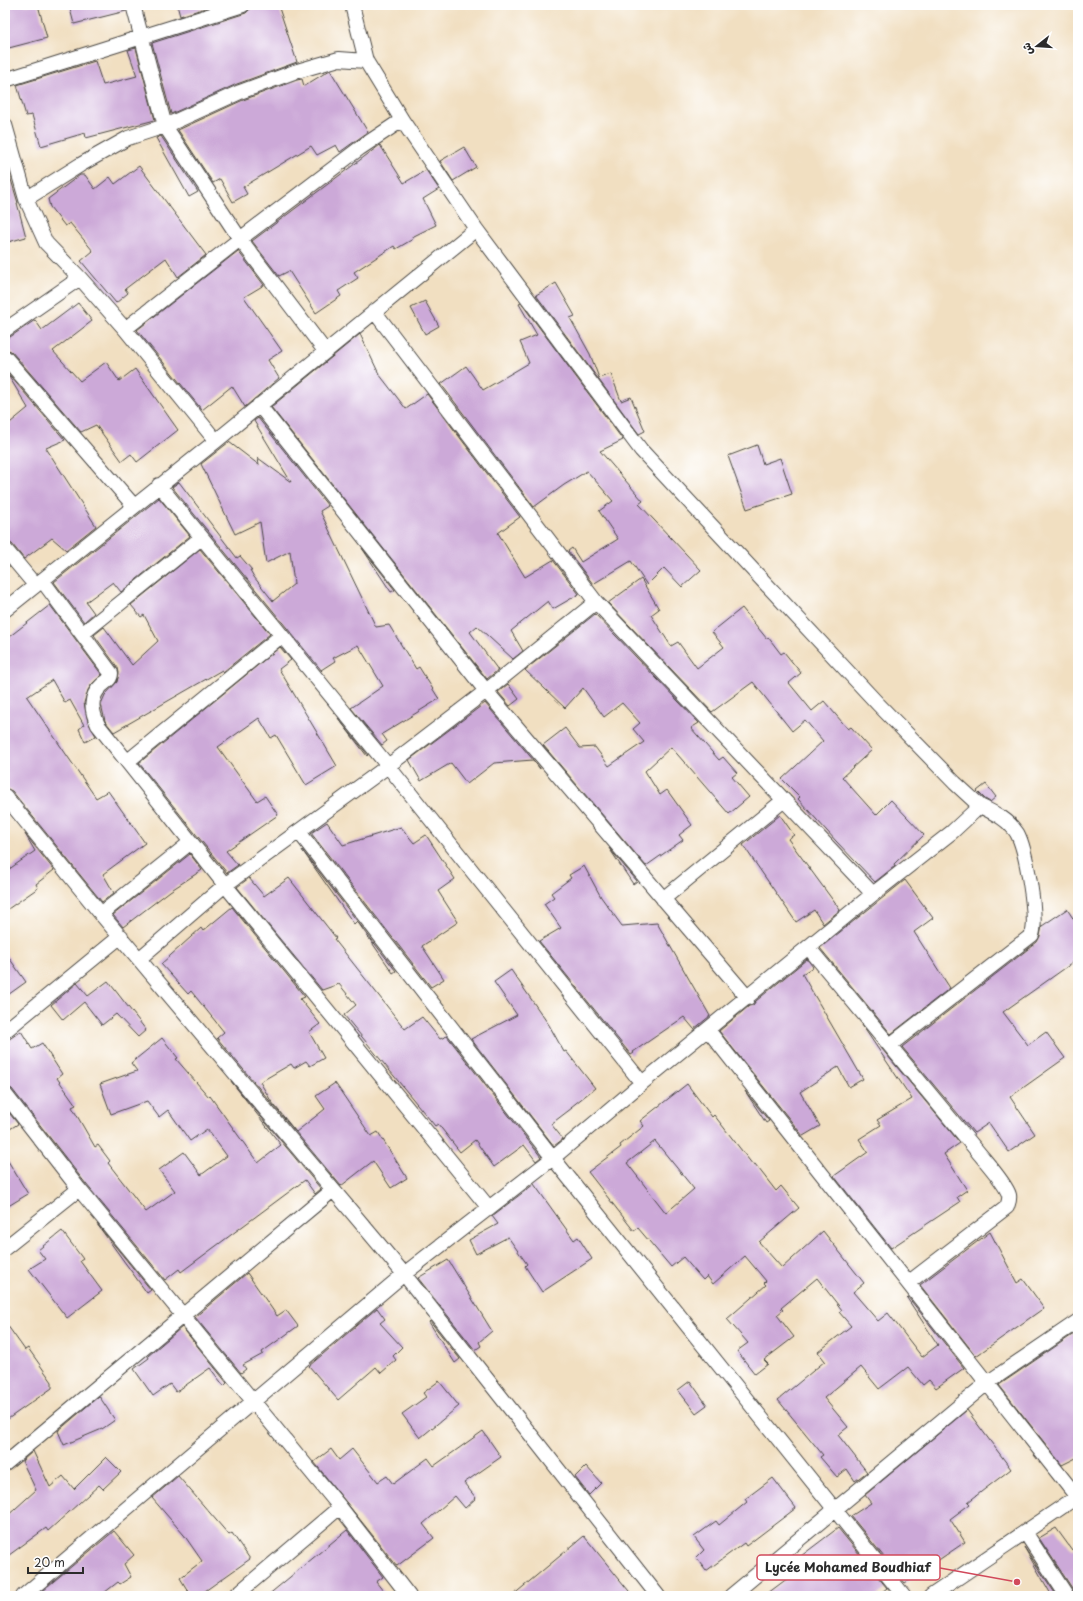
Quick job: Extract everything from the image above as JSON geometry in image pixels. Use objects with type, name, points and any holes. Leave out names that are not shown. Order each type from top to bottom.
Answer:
[{"type":"street","points":[[133,5],[165,126],[240,239],[325,351]]},
{"type":"street","points":[[5,80],[243,5]]},
{"type":"street","points":[[352,5],[366,62],[402,120],[476,229],[640,450],[878,704],[955,783],[980,806],[1000,816],[1010,824],[1016,832],[1021,842],[1030,886],[1034,926],[1032,935],[890,1045]]},
{"type":"street","points":[[26,199],[80,165],[128,138],[165,126],[240,92],[294,72],[339,59],[366,62]]},
{"type":"street","points":[[125,329],[360,148],[402,120]]},
{"type":"street","points":[[5,125],[26,199],[46,243],[80,278],[125,329],[216,441]]},
{"type":"street","points":[[5,610],[159,485],[216,441],[476,229]]},
{"type":"street","points":[[5,330],[80,278]]},
{"type":"street","points":[[374,311],[596,602],[873,894]]},
{"type":"street","points":[[5,357],[134,506]]},
{"type":"street","points":[[259,405],[486,691],[748,998]]},
{"type":"street","points":[[159,485],[388,766],[642,1083]]},
{"type":"street","points":[[82,634],[201,538]]},
{"type":"street","points":[[5,549],[39,583],[82,634],[111,673],[109,679],[95,692],[93,698],[92,711],[98,725],[225,885],[489,1208]]},
{"type":"street","points":[[139,959],[225,885],[388,766],[486,691],[596,602]]},
{"type":"street","points":[[128,761],[281,636]]},
{"type":"street","points":[[5,796],[101,914],[404,1274],[658,1596]]},
{"type":"street","points":[[663,899],[784,800]]},
{"type":"street","points":[[24,1596],[253,1400],[404,1274],[553,1158],[808,947],[952,832],[980,806]]},
{"type":"street","points":[[299,832],[553,1158],[904,1596]]},
{"type":"street","points":[[101,914],[192,842]]},
{"type":"street","points":[[5,1031],[121,936]]},
{"type":"street","points":[[808,947],[995,1174],[1009,1194],[1007,1208],[908,1283]]},
{"type":"street","points":[[708,1030],[1077,1496],[931,1596]]},
{"type":"street","points":[[5,1094],[79,1189],[182,1316],[340,1507],[409,1596]]},
{"type":"street","points":[[5,1248],[79,1189]]},
{"type":"street","points":[[5,1464],[333,1190]]},
{"type":"street","points":[[731,1596],[987,1383],[1078,1321]]},
{"type":"street","points":[[235,1596],[340,1507]]},
{"type":"street","points":[[1025,1532],[1067,1596]]},
{"type":"building","points":[[5,5],[38,5],[47,38],[5,49]]},
{"type":"building","points":[[69,5],[125,5],[126,11],[74,24]]},
{"type":"building","points":[[177,5],[215,5],[180,16]]},
{"type":"building","points":[[261,5],[278,5],[297,62],[237,84],[171,114],[152,43],[246,13],[250,9]]},
{"type":"building","points":[[136,48],[155,120],[86,138],[85,133],[41,146],[32,115],[26,116],[17,85],[95,61],[103,85],[137,76],[128,50]]},
{"type":"building","points":[[330,70],[368,132],[340,152],[336,145],[317,155],[311,146],[243,187],[247,194],[233,202],[220,179],[213,183],[178,130],[243,100],[297,80],[302,79],[304,86]]},
{"type":"building","points":[[161,136],[198,192],[189,197],[156,138]]},
{"type":"building","points":[[380,145],[404,183],[426,170],[439,189],[423,199],[436,225],[412,237],[413,239],[396,249],[394,246],[354,272],[358,278],[338,291],[341,296],[316,313],[289,271],[279,276],[252,241]]},
{"type":"building","points":[[464,147],[476,167],[453,181],[440,161]]},
{"type":"building","points":[[5,160],[18,203],[26,237],[5,243]]},
{"type":"building","points":[[139,166],[206,255],[178,277],[166,258],[125,289],[128,293],[116,303],[81,261],[93,251],[70,223],[65,226],[50,207],[48,199],[80,175],[85,175],[95,189],[110,177],[115,184]]},
{"type":"building","points":[[238,251],[264,285],[244,297],[282,351],[268,360],[279,378],[245,407],[232,386],[202,410],[137,330]]},
{"type":"building","points":[[556,283],[575,316],[570,318],[590,354],[599,378],[611,374],[621,401],[631,397],[645,431],[639,434],[536,295]]},
{"type":"building","points":[[425,301],[439,326],[425,334],[411,308]]},
{"type":"building","points":[[78,303],[92,321],[53,351],[80,381],[106,362],[119,381],[135,369],[178,430],[137,462],[131,454],[122,461],[96,425],[81,432],[11,351],[5,349],[5,338],[10,337],[35,320],[42,330]]},
{"type":"building","points":[[521,303],[623,440],[600,451],[643,501],[639,504],[701,570],[682,587],[664,568],[647,585],[631,561],[593,584],[568,551],[572,548],[581,562],[618,539],[599,511],[613,501],[587,471],[564,485],[534,507],[441,384],[466,366],[483,390],[529,363],[520,342],[537,335],[519,304]]},
{"type":"building","points":[[360,334],[379,374],[406,409],[427,394],[520,517],[498,533],[525,577],[553,560],[579,594],[553,609],[548,601],[511,631],[523,651],[513,659],[477,626],[470,632],[498,670],[487,679],[271,407]]},
{"type":"building","points":[[5,370],[65,440],[46,448],[96,526],[66,550],[52,538],[24,559],[12,544],[5,541],[5,427],[28,408]]},
{"type":"building","points":[[258,418],[328,506],[320,511],[376,627],[389,625],[416,669],[419,667],[439,699],[382,734],[387,741],[382,745],[351,708],[383,686],[358,645],[333,658],[335,661],[321,670],[172,487],[179,482],[237,558],[240,556],[252,570],[250,570],[254,577],[273,601],[294,584],[290,551],[266,563],[260,522],[235,534],[201,464],[229,442],[259,465],[258,458],[291,482],[254,421]]},
{"type":"building","points":[[757,445],[763,464],[780,458],[792,494],[747,509],[728,456]]},
{"type":"building","points":[[159,498],[190,536],[121,592],[113,582],[86,602],[94,613],[84,622],[54,582]]},
{"type":"building","points":[[362,548],[395,590],[391,592]]},
{"type":"building","points":[[200,549],[270,634],[223,672],[222,670],[114,732],[105,721],[101,704],[105,695],[117,682],[119,673],[118,668],[94,635],[104,627],[132,665],[158,641],[144,615],[141,617],[131,605]]},
{"type":"building","points":[[641,579],[659,609],[651,615],[671,646],[678,642],[697,668],[724,647],[712,632],[742,608],[767,639],[768,637],[781,654],[784,652],[801,673],[789,683],[812,711],[824,701],[848,729],[851,727],[872,750],[842,777],[876,815],[891,800],[924,835],[894,864],[895,866],[875,882],[798,799],[800,797],[782,779],[823,741],[805,720],[792,731],[753,682],[712,712],[608,603]]},
{"type":"building","points":[[50,605],[102,675],[88,690],[84,703],[88,722],[96,736],[85,742],[79,729],[84,725],[70,700],[65,703],[52,680],[27,697],[96,798],[108,791],[145,843],[103,874],[114,893],[102,902],[12,791],[5,788],[5,640]]},
{"type":"building","points":[[595,614],[699,723],[691,728],[719,760],[723,757],[737,773],[732,777],[749,797],[729,814],[671,747],[645,771],[660,795],[667,790],[692,825],[679,835],[683,840],[646,866],[543,745],[565,728],[580,748],[595,747],[609,766],[644,742],[633,729],[640,723],[622,703],[604,717],[583,688],[565,708],[525,670]]},
{"type":"building","points":[[280,647],[291,660],[279,669],[337,766],[306,785],[276,735],[271,738],[259,718],[218,747],[257,801],[265,796],[278,815],[226,851],[238,865],[227,873],[139,763]]},
{"type":"building","points":[[508,684],[519,699],[510,706],[498,692]]},
{"type":"building","points":[[485,703],[540,768],[540,769],[533,760],[494,763],[467,784],[451,763],[421,781],[409,760]]},
{"type":"building","points":[[338,718],[368,755],[367,756]]},
{"type":"building","points":[[986,784],[996,797],[990,802],[977,791]]},
{"type":"building","points":[[780,815],[794,835],[788,839],[840,910],[823,924],[814,910],[796,922],[743,845]]},
{"type":"building","points":[[327,822],[343,845],[401,827],[414,843],[426,835],[455,879],[438,891],[458,922],[422,946],[444,979],[431,987],[311,833]]},
{"type":"building","points":[[25,834],[54,870],[36,884],[38,888],[5,911],[5,872],[35,851]]},
{"type":"building","points":[[609,848],[637,881],[633,884]]},
{"type":"building","points":[[302,850],[396,971],[393,973],[357,921],[354,924]]},
{"type":"building","points":[[190,854],[202,870],[170,891],[123,927],[113,915]]},
{"type":"building","points":[[584,866],[601,897],[622,926],[657,923],[710,1016],[694,1029],[684,1017],[633,1052],[634,1053],[631,1055],[539,941],[561,928],[544,904],[554,897],[551,893],[571,878],[569,875]]},
{"type":"building","points":[[249,878],[264,896],[289,878],[336,938],[334,939],[405,1029],[422,1017],[440,1039],[447,1036],[541,1157],[536,1161],[524,1145],[494,1167],[475,1140],[460,1152],[438,1124],[435,1126],[344,1015],[356,1005],[339,984],[322,990],[237,887]]},
{"type":"building","points":[[905,880],[933,918],[914,932],[950,988],[891,1034],[820,948]]},
{"type":"building","points":[[232,907],[305,997],[300,999],[320,1024],[309,1032],[324,1058],[310,1066],[306,1061],[294,1068],[291,1064],[260,1082],[271,1101],[296,1132],[325,1109],[316,1096],[335,1083],[371,1136],[378,1132],[407,1178],[391,1188],[373,1161],[341,1186],[217,1038],[224,1032],[191,991],[188,994],[161,964],[201,928],[203,931]]},
{"type":"building","points":[[1067,909],[1078,926],[1078,959],[1003,1012],[1028,1045],[1046,1032],[1065,1058],[1010,1097],[1035,1134],[1009,1152],[989,1123],[974,1133],[902,1047],[1037,942],[1042,926]]},
{"type":"building","points":[[5,952],[26,982],[5,997]]},
{"type":"building","points":[[807,959],[813,967],[802,974],[863,1079],[849,1087],[838,1067],[800,1092],[820,1126],[803,1136],[719,1031],[749,1006],[753,1005]]},
{"type":"building","points":[[511,970],[549,1025],[564,1052],[566,1051],[595,1088],[551,1124],[563,1139],[554,1146],[471,1039],[517,1015],[494,982]]},
{"type":"building","points":[[108,981],[146,1030],[138,1037],[116,1014],[102,1025],[84,1002],[63,1020],[51,1005],[77,983],[88,996]]},
{"type":"building","points":[[862,1025],[960,1143],[944,1154],[967,1190],[957,1197],[960,1202],[891,1248],[834,1176],[868,1152],[859,1139],[881,1125],[877,1120],[912,1099]]},
{"type":"building","points":[[21,1031],[32,1049],[42,1043],[62,1074],[57,1078],[76,1105],[72,1107],[95,1147],[98,1145],[110,1161],[108,1163],[146,1212],[175,1191],[159,1170],[184,1152],[201,1175],[227,1156],[207,1129],[190,1141],[168,1110],[159,1117],[147,1101],[111,1114],[100,1084],[137,1071],[131,1063],[162,1038],[178,1058],[176,1059],[209,1097],[210,1096],[258,1163],[281,1145],[231,1081],[321,1189],[315,1194],[305,1180],[181,1272],[179,1269],[165,1280],[86,1184],[12,1089],[5,1086],[5,1042]]},
{"type":"building","points":[[687,1084],[712,1117],[714,1115],[753,1165],[755,1164],[776,1191],[781,1186],[799,1208],[759,1242],[782,1268],[823,1231],[864,1283],[853,1292],[878,1321],[888,1313],[922,1357],[938,1345],[907,1298],[908,1297],[964,1368],[936,1388],[929,1380],[923,1385],[908,1367],[879,1389],[861,1367],[824,1398],[848,1427],[838,1435],[867,1472],[855,1481],[847,1469],[837,1477],[820,1457],[823,1455],[778,1400],[825,1361],[818,1352],[851,1326],[839,1312],[842,1310],[817,1278],[781,1308],[783,1310],[777,1315],[794,1337],[764,1360],[768,1364],[755,1374],[737,1351],[748,1343],[727,1319],[766,1285],[764,1283],[766,1281],[745,1256],[713,1284],[707,1276],[703,1280],[683,1257],[671,1267],[638,1228],[634,1231],[588,1172],[621,1147],[620,1145],[644,1126],[640,1121]],"holes":[[[655,1141],[694,1189],[666,1213],[627,1163]]]},
{"type":"building","points":[[745,1091],[769,1121],[766,1123]]},
{"type":"building","points":[[5,1108],[18,1124],[5,1132]]},
{"type":"building","points":[[5,1156],[28,1194],[5,1208]]},
{"type":"building","points":[[534,1184],[574,1240],[578,1237],[592,1259],[542,1292],[525,1266],[527,1264],[508,1237],[476,1254],[469,1240],[498,1224],[492,1216]]},
{"type":"building","points":[[97,1224],[151,1290],[147,1293]]},
{"type":"building","points":[[62,1231],[83,1259],[80,1261],[102,1291],[67,1318],[29,1269],[45,1259],[38,1250]]},
{"type":"building","points":[[990,1232],[1017,1283],[1023,1279],[1044,1308],[976,1356],[920,1285]]},
{"type":"building","points":[[448,1260],[492,1331],[479,1342],[481,1346],[475,1350],[418,1278]]},
{"type":"building","points":[[247,1273],[277,1316],[286,1310],[298,1326],[262,1352],[263,1354],[243,1365],[246,1369],[241,1373],[195,1317]]},
{"type":"building","points":[[377,1308],[385,1319],[380,1323],[402,1347],[393,1356],[396,1360],[381,1373],[376,1367],[338,1400],[309,1366]]},
{"type":"building","points":[[430,1321],[460,1359],[455,1363],[429,1322]]},
{"type":"building","points":[[5,1322],[25,1350],[28,1348],[52,1382],[52,1388],[5,1421]]},
{"type":"building","points":[[182,1327],[227,1383],[224,1386],[210,1368],[176,1392],[170,1384],[153,1396],[134,1369],[149,1358],[148,1356]]},
{"type":"building","points":[[1078,1331],[1078,1457],[1062,1465],[999,1385]]},
{"type":"building","points":[[439,1381],[459,1406],[420,1438],[402,1414],[426,1397],[423,1393]]},
{"type":"building","points":[[690,1381],[707,1405],[696,1413],[678,1390]]},
{"type":"building","points":[[99,1396],[115,1420],[102,1429],[64,1445],[58,1431]]},
{"type":"building","points":[[967,1410],[1011,1469],[968,1502],[970,1504],[950,1519],[965,1542],[905,1583],[851,1516],[871,1503],[865,1495]]},
{"type":"building","points":[[483,1431],[501,1457],[464,1483],[476,1498],[465,1508],[455,1496],[423,1524],[434,1538],[397,1566],[314,1462],[331,1449],[339,1460],[352,1449],[378,1482],[387,1476],[393,1484],[428,1458],[434,1466]]},
{"type":"building","points":[[33,1451],[50,1487],[63,1476],[74,1489],[106,1457],[121,1472],[103,1489],[99,1485],[48,1531],[46,1528],[5,1558],[5,1518],[36,1490],[22,1461]]},
{"type":"building","points":[[586,1466],[601,1483],[589,1495],[575,1477]]},
{"type":"building","points":[[178,1476],[229,1535],[232,1533],[250,1559],[198,1596],[191,1596],[180,1578],[202,1561],[184,1535],[152,1498]]},
{"type":"building","points":[[773,1478],[796,1508],[746,1546],[744,1543],[706,1571],[696,1558],[704,1550],[694,1537],[716,1521],[719,1525],[747,1502],[745,1499]]},
{"type":"building","points":[[838,1528],[887,1588],[877,1596],[764,1596],[792,1575],[787,1569],[802,1557],[801,1556]]},
{"type":"building","points":[[1056,1528],[1072,1550],[1078,1546],[1078,1596],[1075,1596],[1074,1591],[1039,1538]]},
{"type":"building","points":[[347,1530],[383,1577],[376,1582],[387,1596],[267,1596]]},
{"type":"building","points":[[114,1531],[134,1555],[124,1564],[131,1577],[120,1584],[118,1582],[100,1596],[36,1596]]},
{"type":"building","points":[[584,1536],[633,1596],[512,1596]]},
{"type":"building","points":[[1024,1547],[1057,1596],[1052,1596]]},
{"type":"place","name":"Lycée Mohamed Boudhiaf","points":[[1017,1582]]}]
